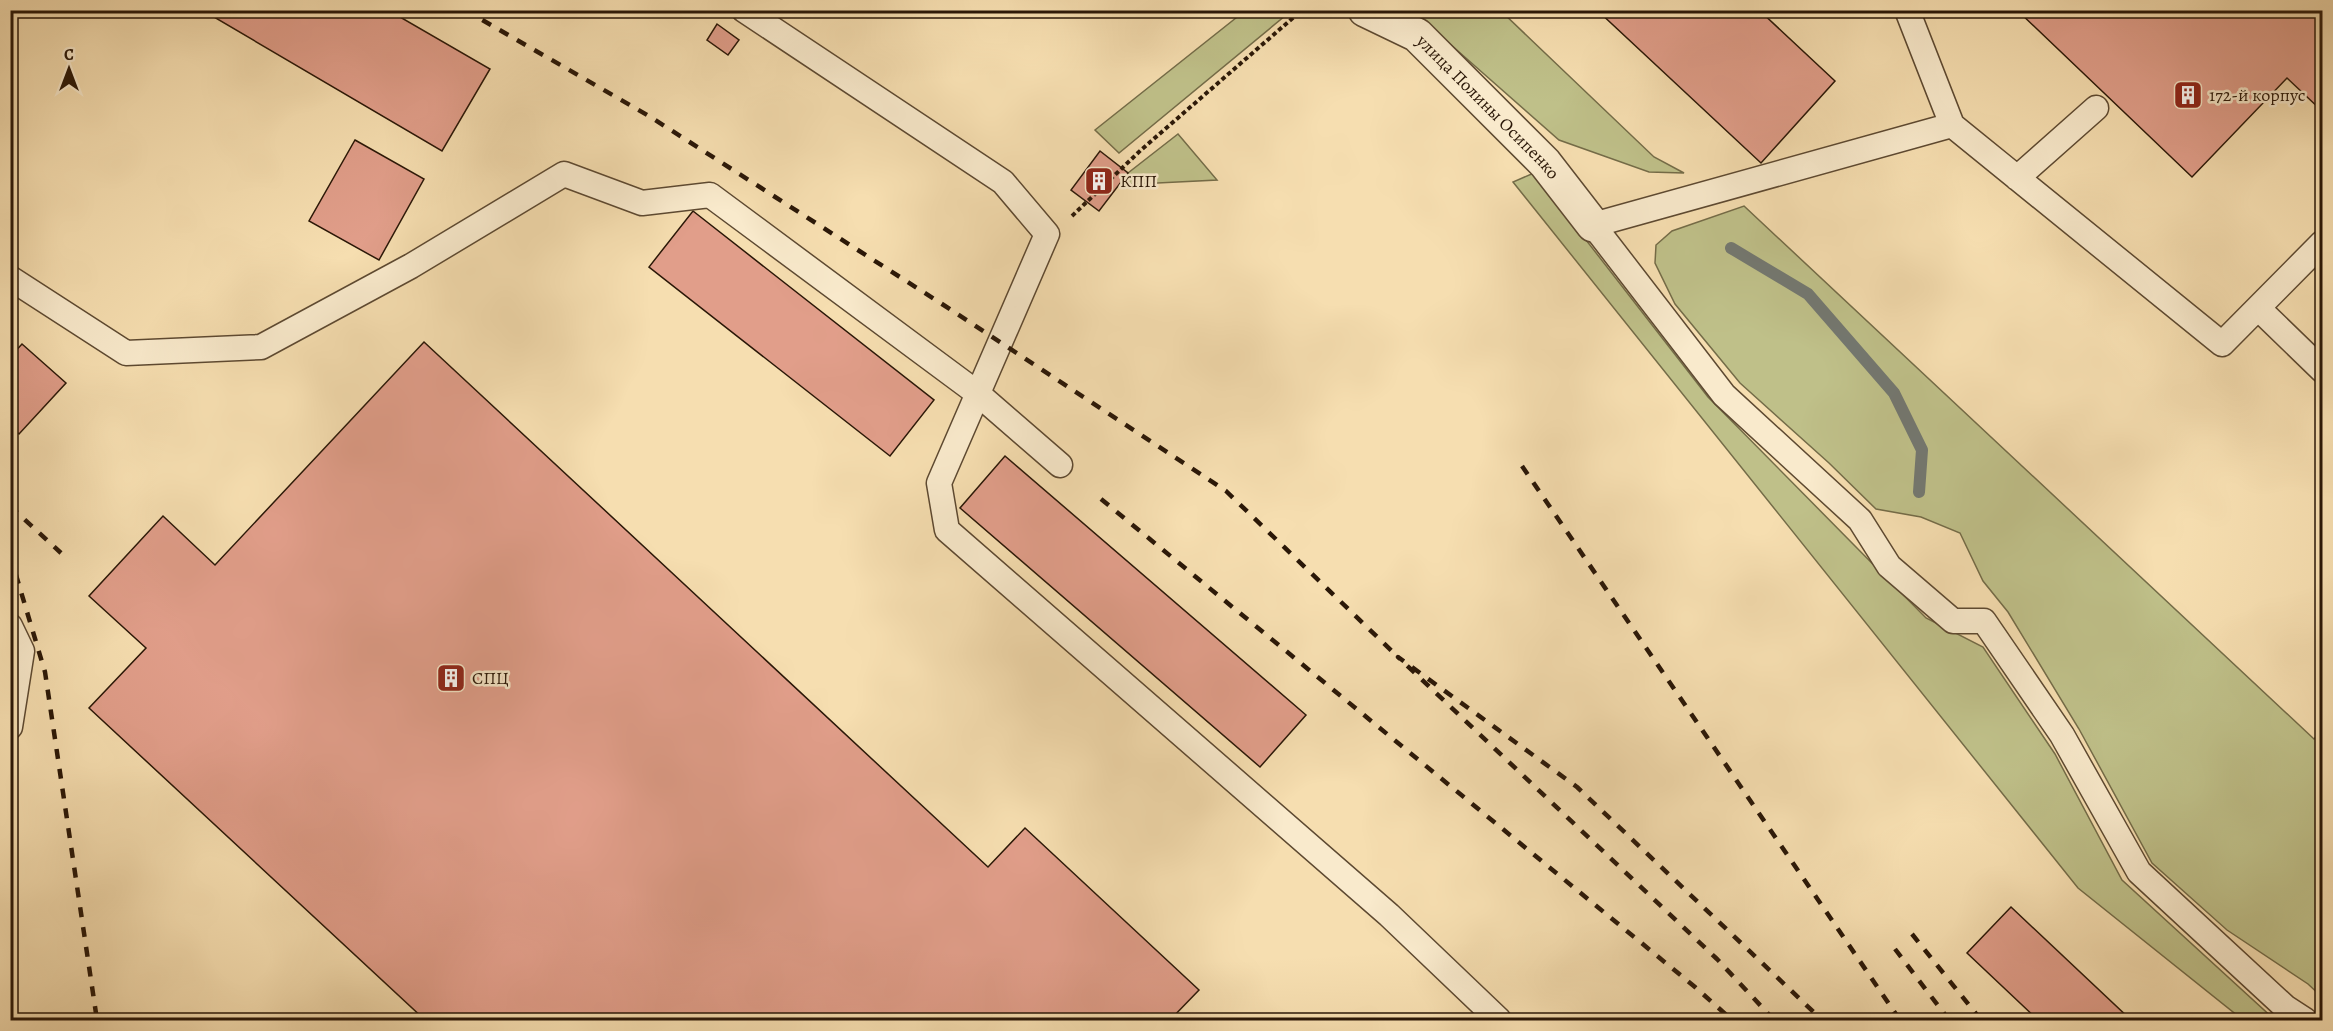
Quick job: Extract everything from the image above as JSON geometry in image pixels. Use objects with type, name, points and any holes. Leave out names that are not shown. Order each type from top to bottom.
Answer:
[{"type":"street","name":"улица Полины Осипенко","points":[[1365,10],[1417,35],[1545,163],[1593,225]]},
{"type":"lane","points":[[744,10],[1003,182],[1047,234],[939,483],[947,530],[1389,915],[1499,1020]]},
{"type":"lane","points":[[1907,10],[1952,125],[2222,344],[2322,243]]},
{"type":"lane","points":[[2017,178],[2096,108]]},
{"type":"lane","points":[[1952,125],[1593,225],[1724,395],[1860,520],[1889,566],[1953,621],[1984,621],[2062,735],[2139,872],[2285,1007],[2305,1020]]},
{"type":"lane","points":[[10,278],[126,353],[261,347],[411,266],[564,174],[642,203],[710,195],[977,393],[1060,465]]},
{"type":"lane","points":[[2258,308],[2322,370]]},
{"type":"lane","points":[[10,626],[22,651],[10,728]]},
{"type":"path","points":[[1047,234],[1082,208],[1141,150],[1302,10]]},
{"type":"green space","points":[[1246,10],[1291,11],[1119,153],[1095,130]]},
{"type":"green space","points":[[1405,11],[1501,11],[1654,157],[1684,173],[1649,172],[1559,140],[1425,22]]},
{"type":"green space","points":[[1178,134],[1217,180],[1118,185],[1128,173]]},
{"type":"green space","points":[[1534,173],[1708,397],[1926,618],[1983,647],[2055,754],[2122,880],[2275,1020],[2243,1020],[2078,888],[1513,182]]},
{"type":"green space","points":[[1744,206],[2314,739],[2322,731],[2322,997],[2308,984],[2227,930],[2152,863],[2079,729],[2008,612],[1983,581],[1960,533],[1921,517],[1876,509],[1829,463],[1740,383],[1675,304],[1655,263],[1656,245],[1672,231]]},
{"type":"building","points":[[202,10],[388,10],[490,69],[442,151]]},
{"type":"building","points":[[1597,10],[1759,10],[1835,81],[1761,163]]},
{"type":"building","name":"172-й корпус","points":[[2017,10],[2322,10],[2322,111],[2287,78],[2192,177]]},
{"type":"building","points":[[717,24],[739,40],[728,55],[707,40]]},
{"type":"building","points":[[355,140],[424,179],[379,260],[309,221]]},
{"type":"building","name":"КПП","points":[[1100,151],[1128,173],[1099,211],[1071,190]]},
{"type":"building","points":[[693,211],[934,400],[890,456],[649,267]]},
{"type":"building","name":"СПЦ","points":[[424,342],[988,867],[1025,828],[1199,990],[1170,1020],[425,1020],[89,708],[146,648],[89,596],[163,516],[215,565]]},
{"type":"building","points":[[22,344],[66,383],[19,434],[10,426],[10,357]]},
{"type":"building","points":[[1005,456],[1306,715],[1260,767],[960,508]]},
{"type":"building","points":[[2011,907],[2131,1020],[2038,1020],[1967,953]]},
{"type":"waterway","points":[[1731,248],[1808,294],[1894,393],[1922,450],[1919,492]]},
{"type":"railway","points":[[465,10],[649,116],[942,304],[1226,491],[1398,657]]},
{"type":"railway","points":[[1522,466],[1900,1020]]},
{"type":"railway","points":[[1101,499],[1695,987],[1732,1020]]},
{"type":"railway","points":[[10,506],[61,553]]},
{"type":"railway","points":[[10,555],[45,672],[97,1020]]},
{"type":"railway","points":[[1774,1020],[1717,959],[1398,657],[1577,787],[1822,1020]]},
{"type":"railway","points":[[1912,934],[1981,1020]]},
{"type":"railway","points":[[1895,949],[1949,1020]]},
{"type":"place","name":"172-й корпус","points":[[2188,95]]},
{"type":"place","name":"КПП","points":[[1099,181]]},
{"type":"place","name":"СПЦ","points":[[451,678]]}]
